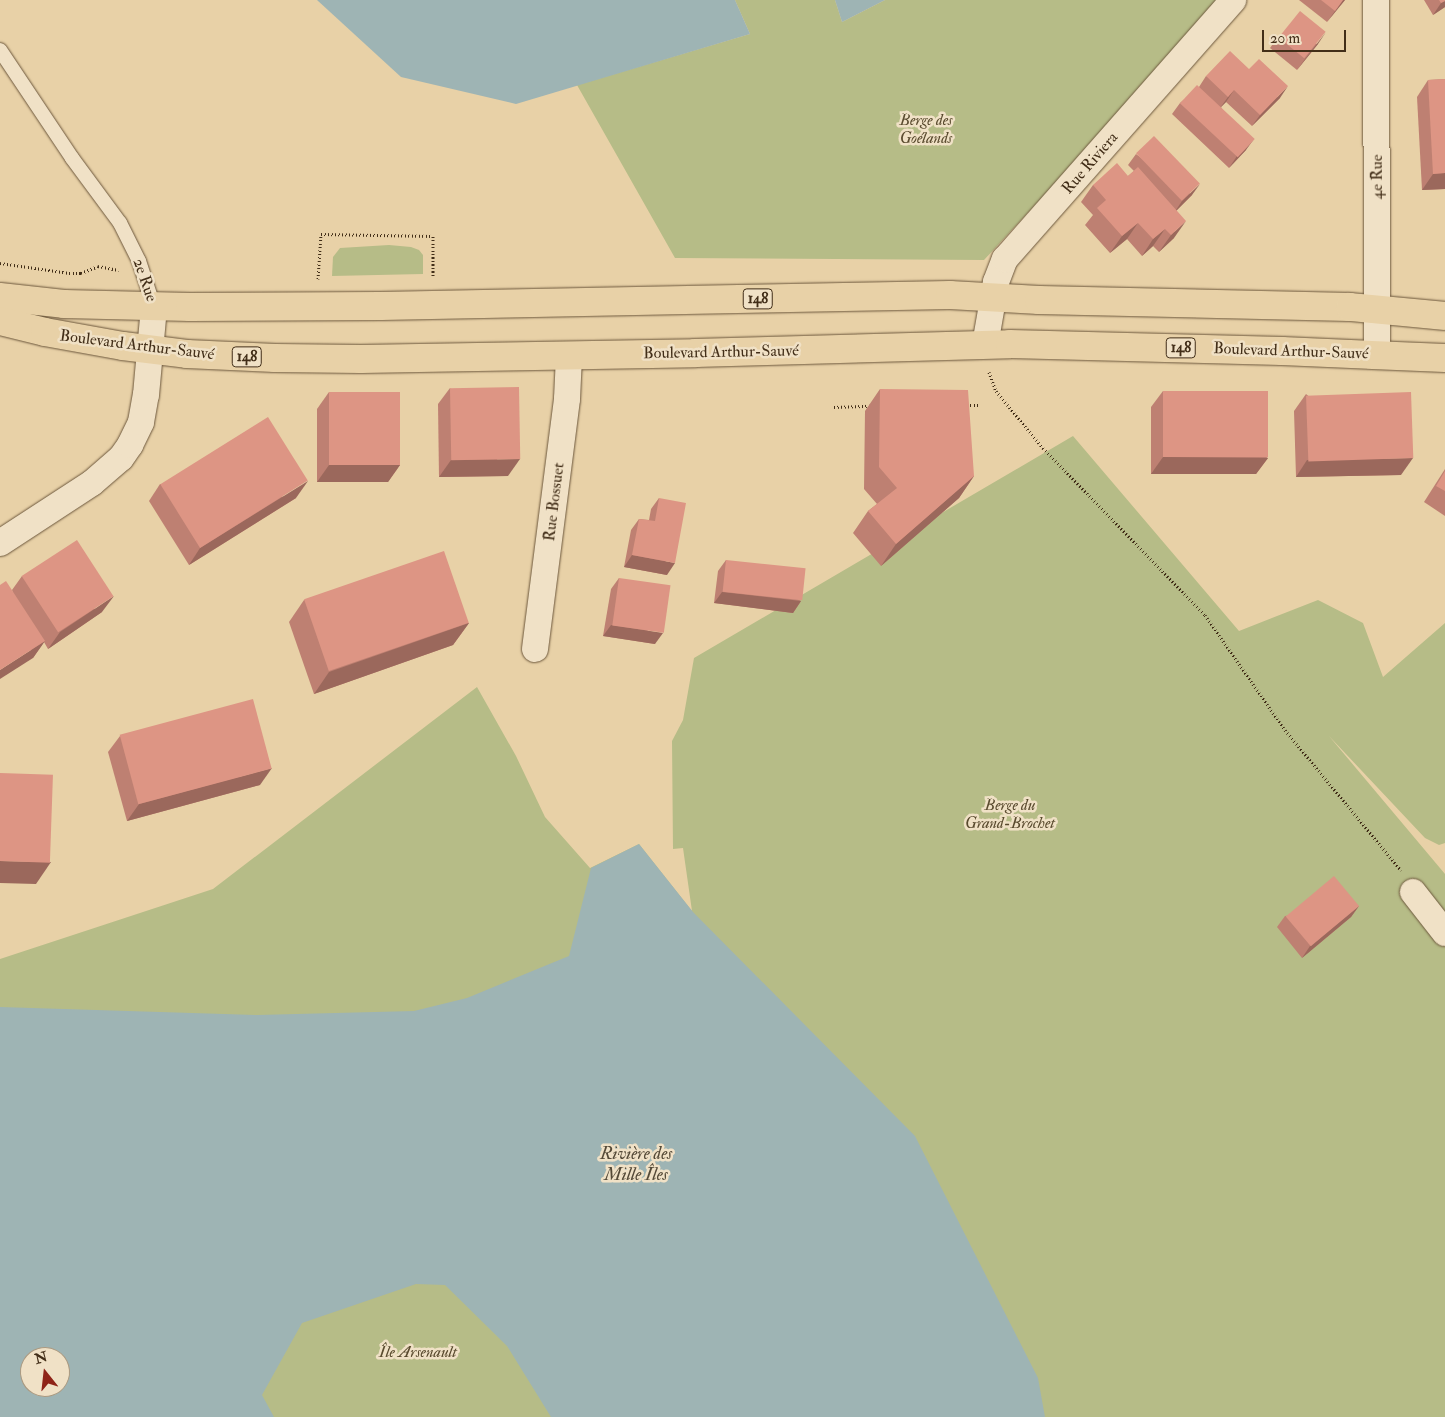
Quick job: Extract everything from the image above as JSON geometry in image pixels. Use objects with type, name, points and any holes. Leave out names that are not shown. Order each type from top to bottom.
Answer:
[{"type":"main road","name":"Boulevard Arthur-Sauvé","points":[[0,297],[64,304],[154,307],[390,306],[950,295],[1047,300],[1350,307],[1445,316]]},
{"type":"main road","name":"Boulevard Arthur-Sauvé","points":[[0,321],[94,342],[151,350],[284,358],[569,356],[985,345],[1377,354],[1445,358]]},
{"type":"street","name":"Rue Riviera","points":[[985,345],[993,297],[1000,267],[1005,259],[1233,0]]},
{"type":"street","name":"4e Rue","points":[[1376,0],[1377,354]]},
{"type":"street","name":"2e Rue","points":[[0,543],[92,483],[120,458],[130,445],[141,422],[151,350],[154,307]]},
{"type":"street","name":"Rue Bossuet","points":[[534,649],[566,409],[569,356]]},
{"type":"street","points":[[1409,883],[1445,933]]},
{"type":"lane","name":"2e Rue","points":[[0,50],[72,158],[120,223],[139,261],[154,307]]},
{"type":"path","points":[[318,279],[321,234],[433,236],[433,278]]},
{"type":"path","points":[[0,263],[69,273],[81,273],[95,266],[104,268]]},
{"type":"path","points":[[1003,400],[1064,471],[1205,615],[1285,730],[1409,883]]},
{"type":"path","points":[[961,405],[979,404]]},
{"type":"path","points":[[834,407],[874,406]]},
{"type":"green space","name":"Berge des Goélands","points":[[735,0],[835,0],[842,22],[885,0],[1225,0],[984,260],[675,258],[577,85],[750,34]]},
{"type":"green space","points":[[389,245],[411,247],[419,250],[423,255],[423,274],[332,276],[333,257],[340,248]]},
{"type":"green space","points":[[1073,436],[1239,631],[1318,600],[1363,623],[1383,677],[1445,623],[1445,843],[1439,845],[1425,838],[1329,736],[1445,874],[1445,1417],[221,1417],[0,1109],[0,959],[213,889],[477,687],[516,756],[545,817],[590,868],[639,844],[692,911],[683,848],[673,849],[672,741],[683,720],[694,658]]},
{"type":"water","points":[[317,0],[735,0],[750,34],[516,104],[401,77]]},
{"type":"water","points":[[835,0],[885,0],[842,22]]},
{"type":"water","name":"Rivière des Mille Îles","points":[[639,844],[693,912],[915,1136],[1038,1378],[1045,1417],[551,1417],[507,1346],[445,1285],[416,1284],[302,1323],[262,1395],[274,1417],[0,1417],[0,1007],[257,1015],[414,1011],[467,998],[569,956],[591,868]]},
{"type":"building","points":[[1321,0],[1343,0],[1335,11]]},
{"type":"building","points":[[1300,11],[1326,32],[1304,58],[1279,37]]},
{"type":"building","points":[[1230,51],[1249,69],[1259,59],[1288,86],[1260,115],[1234,90],[1228,97],[1206,76]]},
{"type":"building","points":[[1445,79],[1445,173],[1433,174],[1428,80]]},
{"type":"building","points":[[1197,85],[1255,139],[1238,157],[1180,103]]},
{"type":"building","points":[[1154,136],[1200,183],[1182,201],[1136,153]]},
{"type":"building","points":[[1117,163],[1128,176],[1138,167],[1186,221],[1171,235],[1165,229],[1153,239],[1138,223],[1122,236],[1097,208],[1106,200],[1093,185]]},
{"type":"building","points":[[519,387],[520,459],[451,460],[450,388]]},
{"type":"building","points":[[880,389],[968,390],[974,476],[896,544],[868,511],[897,488],[879,467]]},
{"type":"building","points":[[1163,391],[1268,391],[1268,457],[1163,457]]},
{"type":"building","points":[[329,392],[400,392],[400,465],[329,465]]},
{"type":"building","points":[[1411,392],[1413,458],[1308,462],[1306,396]]},
{"type":"building","points":[[268,417],[308,481],[200,548],[160,484]]},
{"type":"building","points":[[1445,471],[1445,491],[1436,486]]},
{"type":"building","points":[[659,498],[686,503],[675,563],[632,555],[639,519],[655,521]]},
{"type":"building","points":[[77,540],[113,596],[58,632],[22,576]]},
{"type":"building","points":[[444,551],[469,623],[329,671],[304,599]]},
{"type":"building","points":[[726,560],[806,568],[802,600],[723,592]]},
{"type":"building","points":[[619,578],[670,585],[664,633],[612,626]]},
{"type":"building","points":[[6,581],[45,641],[0,670],[0,585]]},
{"type":"building","points":[[253,699],[272,769],[138,804],[120,735]]},
{"type":"building","points":[[0,773],[53,775],[50,863],[0,861]]},
{"type":"building","points":[[1334,876],[1359,906],[1311,946],[1286,916]]},
{"type":"park label","name":"Berge du Grand-Brochet","points":[[1010,814]]},
{"type":"park label","name":"Île Arsenault","points":[[418,1352]]}]
